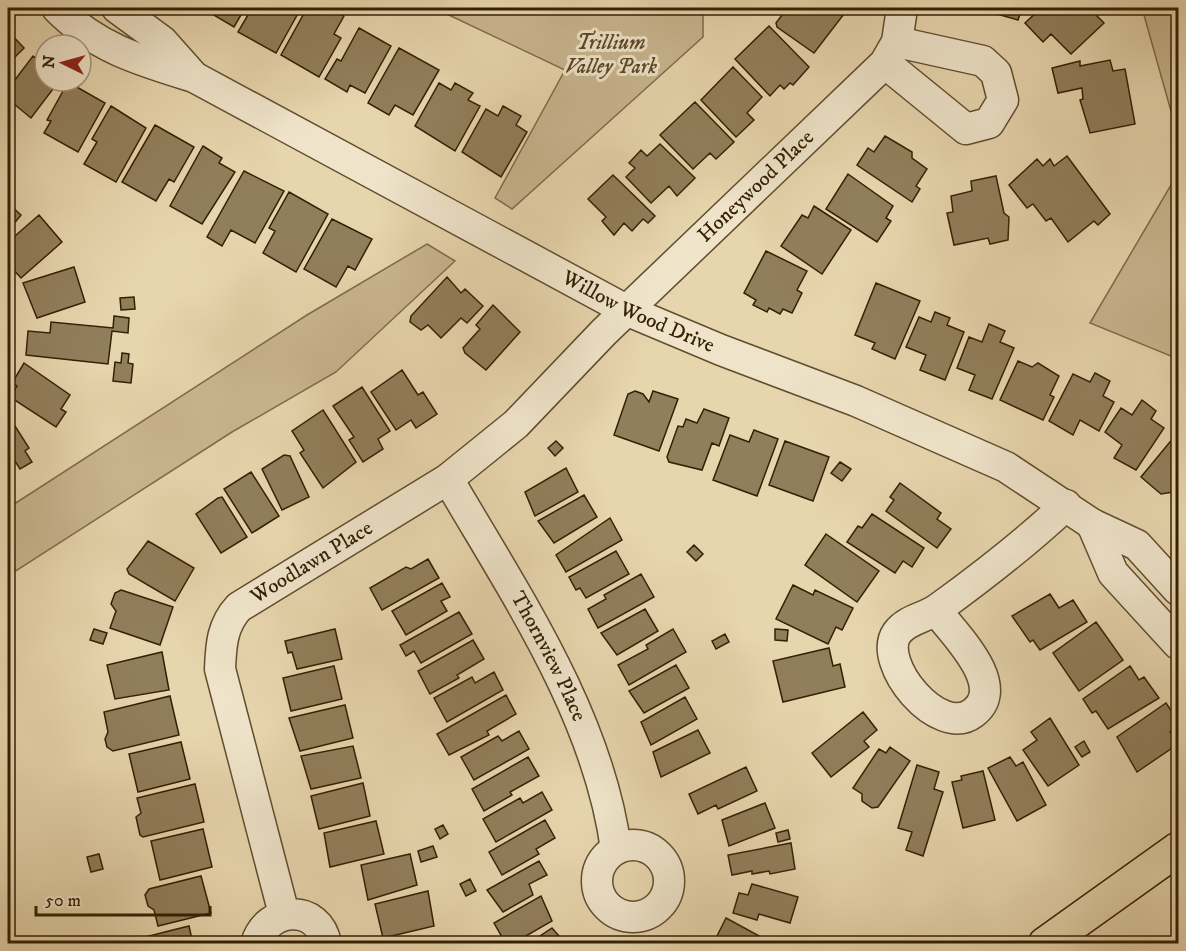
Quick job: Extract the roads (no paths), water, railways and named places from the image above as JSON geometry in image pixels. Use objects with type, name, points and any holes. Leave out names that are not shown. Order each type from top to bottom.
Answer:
[{"type":"main road","points":[[1045,944],[1179,849]]},
{"type":"street","name":"Willow Wood Drive","points":[[57,8],[71,22],[126,56],[194,77],[628,310],[925,430],[1006,467],[1092,524],[1137,545],[1179,590]]},
{"type":"street","name":"Willow Wood Drive","points":[[117,8],[162,41],[194,77]]},
{"type":"street","name":"Honeywood Place","points":[[628,310],[891,53],[902,8]]},
{"type":"street","name":"Woodlawn Place","points":[[284,914],[220,669],[221,640],[230,617],[239,607],[448,479],[516,424],[628,310]]},
{"type":"street","name":"Thornview Place","points":[[448,479],[507,576],[567,692],[611,814],[616,849]]},
{"type":"street","points":[[936,610],[1029,540],[1066,505]]},
{"type":"street","points":[[1092,524],[1113,573],[1179,644]]},
{"type":"street","points":[[256,944],[266,924],[284,914],[296,914],[308,918],[320,929],[326,944]]},
{"type":"park label","name":"Trillium Valley Park","points":[[611,55]]}]
